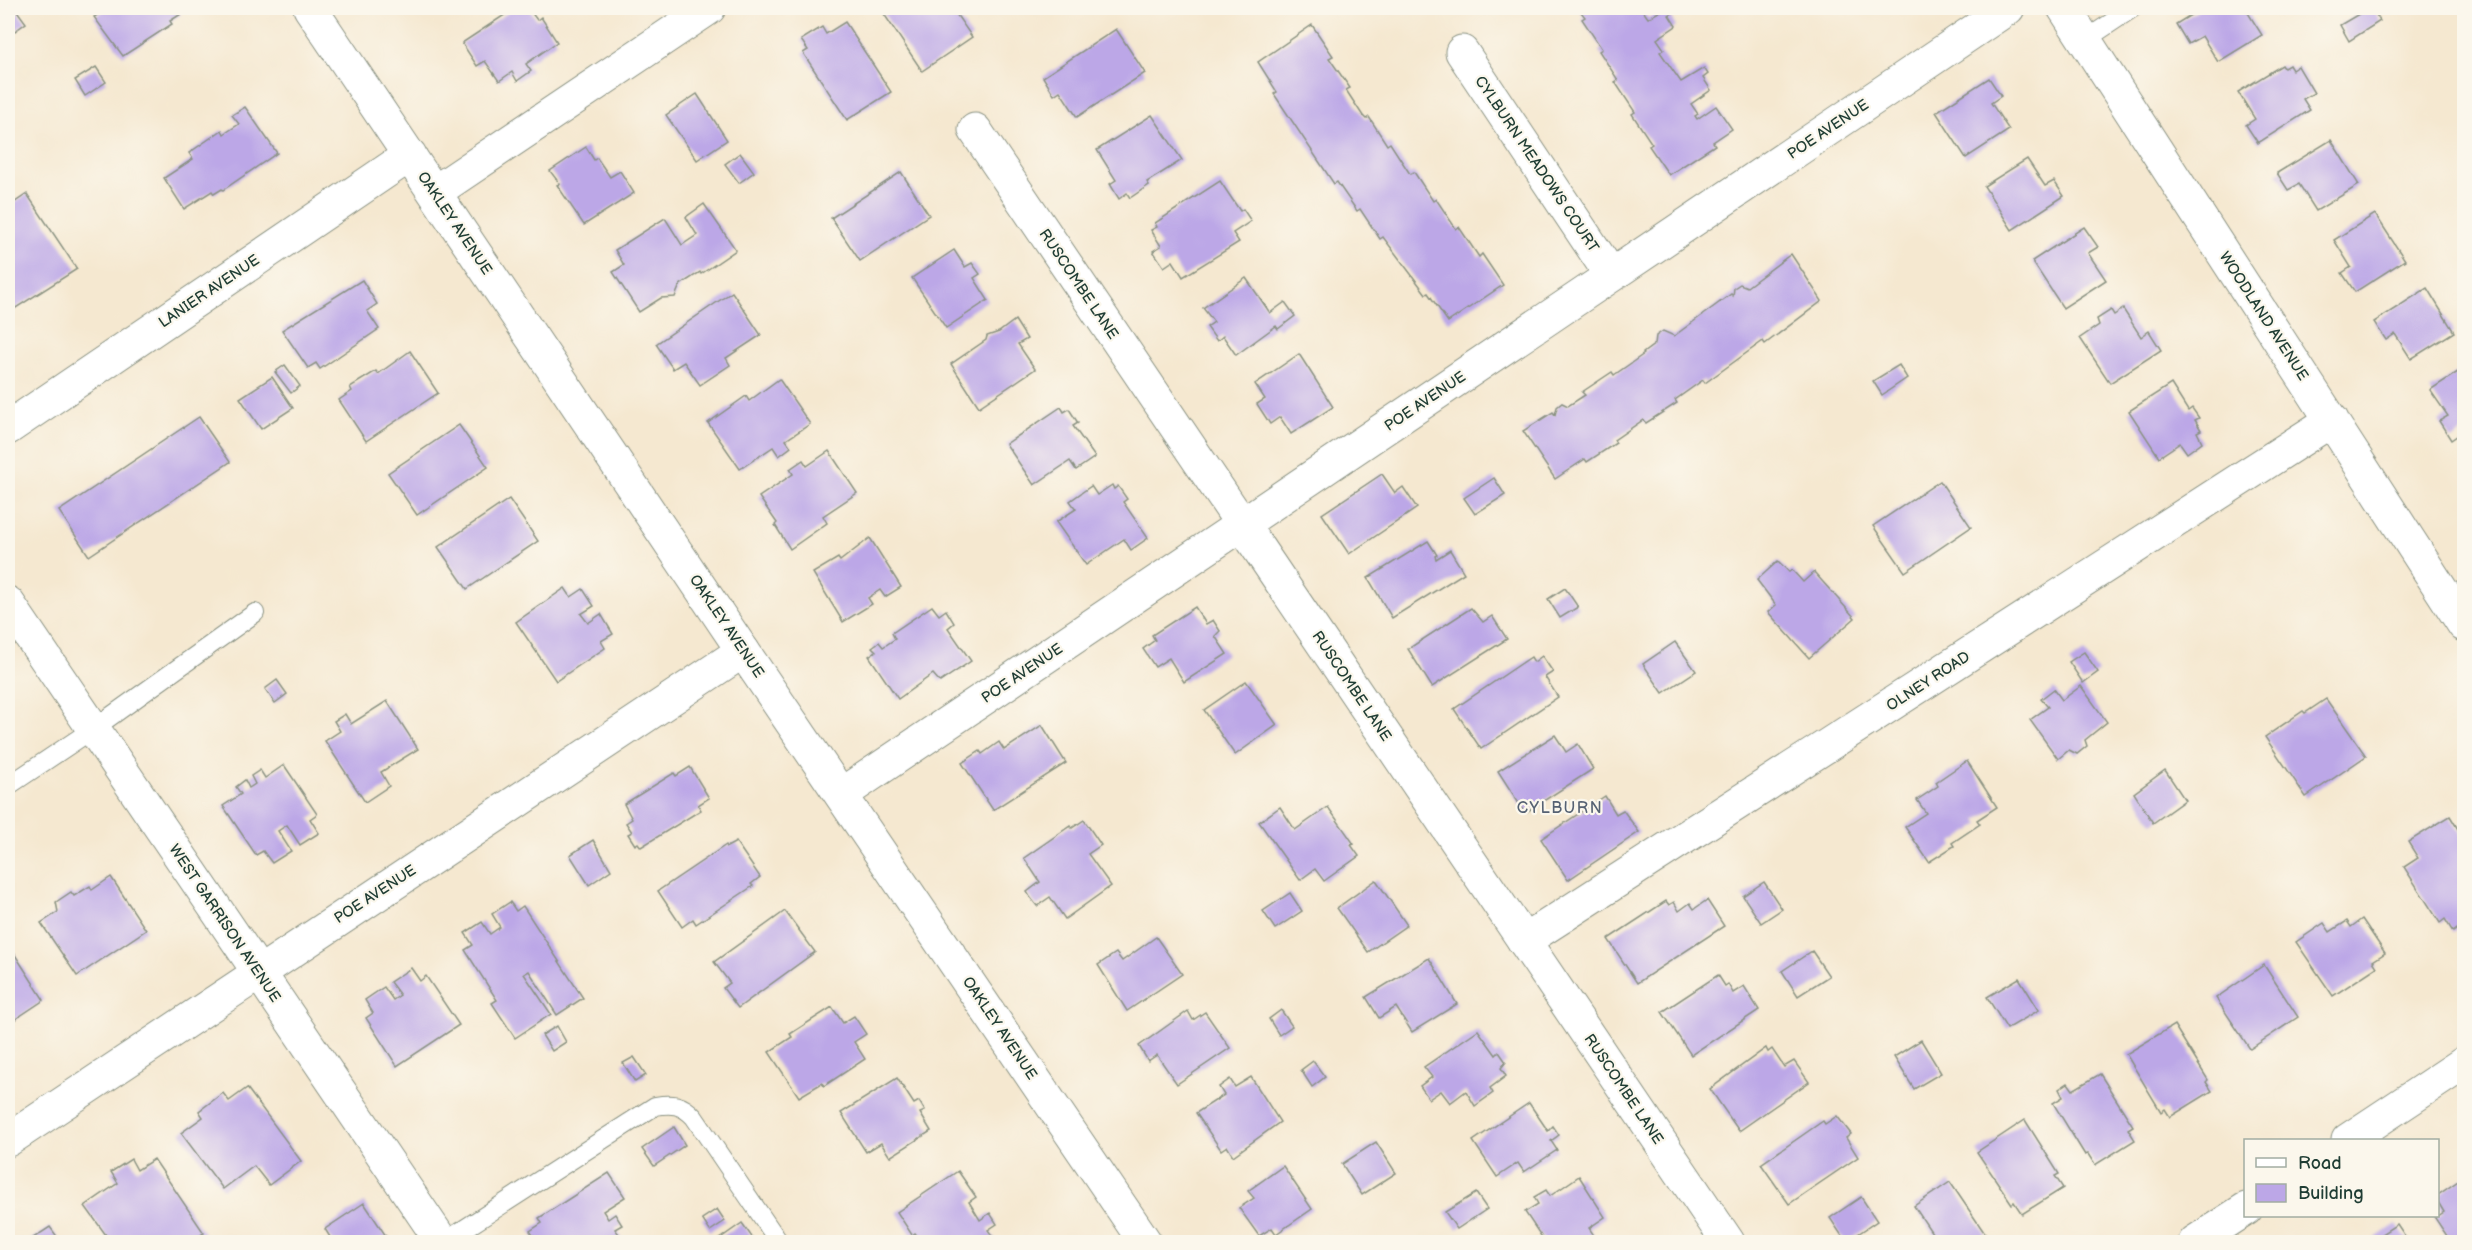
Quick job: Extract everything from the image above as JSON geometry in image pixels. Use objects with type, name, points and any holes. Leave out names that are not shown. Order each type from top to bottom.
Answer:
[{"type":"street","name":"OAKLEY AVENUE","points":[[310,8],[1145,1242]]},
{"type":"street","points":[[435,192],[709,8]]},
{"type":"street","name":"POE AVENUE","points":[[842,794],[2008,8]]},
{"type":"street","name":"WOODLAND AVENUE","points":[[2064,8],[2464,625]]},
{"type":"street","name":"CYLBURN MEADOWS COURT","points":[[1462,52],[1611,275]]},
{"type":"street","name":"RUSCOMBE LANE","points":[[975,130],[1728,1242]]},
{"type":"street","name":"LANIER AVENUE","points":[[8,428],[410,155]]},
{"type":"street","name":"OLNEY ROAD","points":[[1524,941],[2332,420]]},
{"type":"street","name":"WEST GARRISON AVENUE","points":[[8,603],[443,1242]]},
{"type":"street","name":"POE AVENUE","points":[[8,1140],[258,971],[743,651]]},
{"type":"street","points":[[2350,1139],[2464,1063]]},
{"type":"street","points":[[2195,1242],[2244,1210]]},
{"type":"lane","points":[[2085,40],[2133,8]]},
{"type":"lane","points":[[8,786],[93,729],[255,613]]},
{"type":"lane","points":[[443,1242],[655,1106],[672,1103],[687,1109],[694,1117],[779,1242]]},
{"type":"building","points":[[8,8],[15,8],[26,23],[8,36]]},
{"type":"building","points":[[108,8],[176,8],[181,14],[170,21],[172,24],[123,56],[94,17]]},
{"type":"building","points":[[447,8],[465,8],[452,16]]},
{"type":"building","points":[[515,8],[528,8],[537,20],[541,17],[557,42],[526,64],[531,71],[517,81],[512,72],[499,81],[485,61],[477,66],[462,43]]},
{"type":"building","points":[[880,8],[952,8],[972,37],[922,71]]},
{"type":"building","points":[[1578,8],[1641,8],[1648,18],[1666,8],[1673,8],[1676,11],[1669,15],[1676,26],[1657,39],[1664,49],[1660,52],[1681,82],[1704,68],[1708,74],[1703,78],[1711,90],[1691,104],[1698,114],[1695,116],[1697,119],[1716,106],[1732,129],[1713,142],[1715,145],[1669,175],[1649,146],[1652,144],[1632,114],[1635,112],[1615,82],[1618,80],[1599,51],[1602,49],[1582,19],[1585,17]]},
{"type":"building","points":[[2202,8],[2245,8],[2262,35],[2218,62],[2202,36],[2188,44],[2176,24]]},
{"type":"building","points":[[2372,8],[2380,21],[2349,41],[2340,25]]},
{"type":"building","points":[[845,22],[891,92],[847,120],[803,53],[808,50],[801,40],[822,27],[826,34]]},
{"type":"building","points":[[1312,25],[1333,56],[1329,58],[1350,88],[1346,90],[1363,116],[1366,119],[1369,117],[1387,145],[1390,143],[1410,174],[1414,172],[1433,201],[1436,199],[1456,229],[1459,227],[1479,257],[1482,254],[1503,285],[1448,322],[1383,237],[1380,239],[1360,209],[1357,211],[1337,182],[1334,184],[1274,94],[1277,92],[1258,62]]},
{"type":"building","points":[[1116,29],[1145,73],[1077,117],[1060,91],[1054,95],[1043,77]]},
{"type":"building","points":[[2282,65],[2284,68],[2289,65],[2292,70],[2298,66],[2314,93],[2303,99],[2310,110],[2258,143],[2246,125],[2255,119],[2238,92]]},
{"type":"building","points":[[96,67],[106,82],[85,96],[75,80]]},
{"type":"building","points":[[1989,78],[2001,96],[1991,103],[2009,130],[1966,158],[1936,112]]},
{"type":"building","points":[[697,94],[727,140],[697,160],[666,115]]},
{"type":"building","points":[[245,107],[277,153],[223,190],[214,194],[212,191],[184,209],[164,178],[193,159],[189,153],[222,130],[224,134],[239,124],[232,115]]},
{"type":"building","points":[[1152,115],[1182,160],[1147,182],[1149,185],[1130,198],[1127,193],[1119,199],[1110,184],[1116,180],[1097,150]]},
{"type":"building","points":[[2331,140],[2359,185],[2316,211],[2299,184],[2288,190],[2277,173]]},
{"type":"building","points":[[586,147],[594,160],[597,158],[610,177],[620,171],[634,193],[584,225],[550,171]]},
{"type":"building","points":[[740,153],[754,172],[739,183],[725,164]]},
{"type":"building","points":[[2027,159],[2045,186],[2054,181],[2064,196],[2012,230],[1984,186]]},
{"type":"building","points":[[901,172],[929,215],[860,261],[831,218]]},
{"type":"building","points":[[1220,181],[1240,211],[1243,209],[1251,221],[1233,233],[1239,242],[1183,277],[1173,261],[1164,267],[1153,251],[1161,246],[1151,230],[1157,227],[1155,223]]},
{"type":"building","points":[[27,194],[77,269],[8,313],[8,207]]},
{"type":"building","points":[[704,204],[736,250],[701,274],[700,272],[680,285],[675,297],[661,298],[639,312],[613,272],[624,265],[615,250],[665,218],[682,245],[697,235],[686,217]]},
{"type":"building","points":[[2375,214],[2405,260],[2355,292],[2342,273],[2351,267],[2334,240]]},
{"type":"building","points":[[2084,227],[2098,247],[2088,253],[2106,280],[2063,308],[2032,261]]},
{"type":"building","points":[[954,250],[965,267],[972,263],[980,274],[974,278],[988,300],[946,328],[912,278]]},
{"type":"building","points":[[1791,254],[1822,301],[1765,344],[1763,341],[1705,383],[1703,380],[1675,400],[1677,403],[1646,423],[1643,420],[1614,440],[1616,443],[1587,462],[1585,459],[1555,479],[1523,431],[1553,412],[1555,415],[1557,407],[1562,403],[1568,406],[1585,395],[1582,392],[1612,372],[1614,375],[1644,354],[1655,344],[1656,336],[1663,331],[1674,336],[1731,294],[1733,296],[1734,288],[1740,284],[1747,287]]},
{"type":"building","points":[[1246,278],[1270,313],[1285,302],[1295,316],[1278,329],[1276,326],[1236,355],[1223,336],[1217,341],[1207,327],[1214,322],[1203,308]]},
{"type":"building","points":[[362,280],[377,304],[367,311],[379,329],[320,369],[316,363],[308,368],[282,330]]},
{"type":"building","points":[[2427,288],[2454,332],[2411,359],[2395,334],[2386,340],[2374,322]]},
{"type":"building","points":[[732,292],[761,335],[726,358],[730,365],[700,385],[684,362],[673,369],[656,344]]},
{"type":"building","points":[[2123,309],[2141,337],[2149,331],[2161,350],[2110,383],[2080,338],[2099,325],[2097,319],[2111,310],[2114,315]]},
{"type":"building","points":[[1015,320],[1027,339],[1018,344],[1035,369],[979,407],[951,364],[986,340],[987,336],[999,332]]},
{"type":"building","points":[[410,351],[438,393],[366,441],[339,400],[352,391],[350,387],[376,371],[378,374]]},
{"type":"building","points":[[1299,354],[1333,407],[1291,434],[1280,417],[1270,424],[1257,404],[1265,399],[1255,384]]},
{"type":"building","points":[[285,365],[300,386],[291,393],[275,372]]},
{"type":"building","points":[[1899,365],[1907,378],[1882,395],[1873,381]]},
{"type":"building","points":[[2464,368],[2464,431],[2451,440],[2439,421],[2448,416],[2430,390]]},
{"type":"building","points":[[272,377],[293,408],[261,429],[240,398]]},
{"type":"building","points":[[779,379],[810,424],[786,440],[791,447],[779,456],[773,447],[740,469],[708,423],[746,396],[749,401]]},
{"type":"building","points":[[2171,384],[2188,411],[2192,408],[2199,418],[2195,420],[2201,430],[2197,432],[2202,442],[2187,453],[2180,443],[2159,457],[2129,411]]},
{"type":"building","points":[[1061,407],[1064,412],[1069,409],[1078,423],[1073,426],[1095,457],[1076,470],[1070,461],[1034,485],[1006,444]]},
{"type":"building","points":[[199,417],[230,462],[89,556],[59,511]]},
{"type":"building","points":[[459,425],[488,467],[417,515],[388,473]]},
{"type":"building","points":[[829,451],[857,493],[823,516],[827,523],[790,549],[775,525],[777,523],[759,497],[793,474],[790,469],[803,460],[807,466]]},
{"type":"building","points":[[1382,474],[1395,493],[1403,487],[1417,508],[1349,554],[1322,514]]},
{"type":"building","points":[[1494,478],[1505,495],[1475,514],[1464,498]]},
{"type":"building","points":[[1940,481],[1971,527],[1905,572],[1873,526]]},
{"type":"building","points":[[1112,485],[1114,489],[1118,486],[1127,499],[1123,502],[1148,538],[1131,550],[1124,539],[1086,565],[1056,522],[1076,509],[1070,501],[1091,486],[1097,495]]},
{"type":"building","points":[[509,499],[538,541],[467,589],[438,547]]},
{"type":"building","points":[[870,538],[901,587],[885,597],[880,590],[868,598],[872,604],[843,622],[813,573],[838,558],[840,561]]},
{"type":"building","points":[[1428,541],[1437,555],[1436,559],[1450,550],[1464,573],[1392,618],[1368,578]]},
{"type":"building","points":[[1778,561],[1789,572],[1792,570],[1803,582],[1814,572],[1855,618],[1809,658],[1768,612],[1776,605],[1757,580]]},
{"type":"building","points":[[565,588],[571,597],[583,589],[594,606],[581,614],[588,623],[601,614],[613,634],[601,641],[605,648],[556,681],[516,622]]},
{"type":"building","points":[[1565,588],[1578,607],[1560,618],[1548,599]]},
{"type":"building","points":[[932,606],[939,615],[946,610],[954,623],[948,628],[971,661],[940,682],[933,674],[898,699],[869,656],[876,651],[872,647],[879,642],[883,647],[895,639],[892,633]]},
{"type":"building","points":[[1195,607],[1206,624],[1213,620],[1220,631],[1215,636],[1227,654],[1184,682],[1169,658],[1155,667],[1143,649],[1155,640],[1152,635]]},
{"type":"building","points":[[1471,608],[1483,622],[1492,616],[1507,639],[1432,687],[1408,649]]},
{"type":"building","points":[[1675,642],[1696,671],[1663,693],[1643,664]]},
{"type":"building","points":[[2084,652],[2098,672],[2083,683],[2069,662]]},
{"type":"building","points":[[1542,656],[1553,672],[1545,677],[1558,697],[1481,749],[1454,709],[1531,657],[1534,662]]},
{"type":"building","points":[[277,680],[287,694],[275,703],[265,689]]},
{"type":"building","points":[[1246,681],[1277,725],[1235,755],[1204,710]]},
{"type":"building","points":[[2081,686],[2107,722],[2085,740],[2087,746],[2077,754],[2069,750],[2058,759],[2030,720],[2048,707],[2041,699],[2054,689],[2062,700]]},
{"type":"building","points":[[2326,699],[2366,756],[2306,797],[2265,737],[2303,711],[2305,713]]},
{"type":"building","points":[[387,701],[418,749],[381,772],[389,786],[365,802],[325,741],[340,731],[334,721],[345,714],[351,724]]},
{"type":"building","points":[[1042,725],[1066,763],[993,810],[962,763],[980,751],[982,754],[999,742],[1004,750]]},
{"type":"building","points":[[1555,735],[1566,752],[1578,744],[1593,769],[1525,813],[1498,771]]},
{"type":"building","points":[[1967,761],[1997,807],[1977,820],[1980,824],[1952,843],[1954,846],[1929,862],[1905,827],[1926,813],[1917,800],[1938,786],[1936,782]]},
{"type":"building","points":[[284,765],[317,814],[310,819],[319,833],[300,845],[287,825],[278,831],[291,851],[272,863],[263,851],[256,855],[223,806],[241,794],[236,787],[245,780],[249,788],[255,784],[251,776],[260,770],[265,778]]},
{"type":"building","points":[[690,767],[709,798],[698,805],[701,810],[641,847],[638,843],[635,845],[628,834],[632,832],[626,823],[632,819],[624,804],[674,773],[676,776]]},
{"type":"building","points":[[2165,770],[2185,800],[2153,823],[2134,793]]},
{"type":"building","points":[[1605,796],[1616,814],[1623,810],[1639,832],[1568,880],[1541,839]]},
{"type":"building","points":[[1280,807],[1295,830],[1328,807],[1354,844],[1351,845],[1359,856],[1324,881],[1315,869],[1300,880],[1259,822]]},
{"type":"building","points":[[2450,816],[2464,839],[2464,924],[2453,932],[2445,919],[2440,923],[2404,867],[2418,858],[2408,842]]},
{"type":"building","points":[[1084,820],[1101,845],[1088,854],[1111,886],[1065,919],[1050,897],[1037,906],[1030,897],[1027,892],[1040,882],[1024,858],[1070,826],[1072,828]]},
{"type":"building","points":[[593,840],[611,870],[589,885],[570,855]]},
{"type":"building","points":[[736,842],[760,877],[751,884],[753,886],[696,924],[693,919],[682,927],[658,891],[726,845],[727,847]]},
{"type":"building","points":[[111,877],[146,930],[77,976],[41,923],[58,912],[56,902],[71,892],[74,896],[90,886],[92,890]]},
{"type":"building","points":[[1376,880],[1407,925],[1368,952],[1337,908]]},
{"type":"building","points":[[1764,882],[1782,909],[1761,923],[1743,896]]},
{"type":"building","points":[[1290,893],[1302,911],[1275,929],[1263,911]]},
{"type":"building","points":[[1707,900],[1724,926],[1637,983],[1608,939],[1666,901],[1669,905],[1674,902],[1679,911],[1690,903],[1694,909]]},
{"type":"building","points":[[510,902],[516,911],[523,906],[583,998],[557,1015],[529,971],[524,974],[551,1014],[515,1038],[492,1003],[497,1000],[465,950],[473,945],[465,933],[482,922],[490,934],[500,927],[492,914]]},
{"type":"building","points":[[785,911],[815,952],[738,1008],[723,988],[730,983],[714,962]]},
{"type":"building","points":[[2362,919],[2385,953],[2373,961],[2377,967],[2333,996],[2296,942],[2324,923],[2330,932],[2347,921],[2351,927]]},
{"type":"building","points":[[1156,937],[1182,974],[1127,1011],[1098,965],[1116,953],[1122,961]]},
{"type":"building","points":[[10,947],[44,1000],[8,1024],[8,949]]},
{"type":"building","points":[[1812,951],[1829,976],[1798,996],[1782,971]]},
{"type":"building","points":[[1429,958],[1457,1004],[1412,1032],[1396,1007],[1379,1018],[1366,997]]},
{"type":"building","points":[[2264,965],[2298,1017],[2250,1049],[2216,998]]},
{"type":"building","points":[[411,968],[420,981],[426,976],[459,1025],[397,1066],[366,1018],[373,1013],[365,1000],[384,987],[393,1000],[396,998],[400,995],[390,982]]},
{"type":"building","points":[[1718,975],[1725,986],[1728,984],[1733,993],[1744,986],[1759,1010],[1691,1055],[1662,1012]]},
{"type":"building","points":[[2019,978],[2039,1010],[2007,1029],[1987,997]]},
{"type":"building","points":[[832,1007],[843,1023],[854,1016],[866,1034],[854,1042],[865,1059],[824,1086],[822,1083],[799,1097],[769,1052],[792,1037],[790,1034]]},
{"type":"building","points":[[1281,1010],[1292,1026],[1279,1035],[1269,1019]]},
{"type":"building","points":[[1188,1011],[1193,1020],[1205,1012],[1230,1048],[1177,1084],[1157,1055],[1148,1061],[1139,1046]]},
{"type":"building","points":[[2174,1025],[2208,1080],[2206,1082],[2212,1091],[2170,1117],[2165,1109],[2161,1112],[2126,1054]]},
{"type":"building","points":[[557,1026],[566,1042],[552,1051],[542,1035]]},
{"type":"building","points":[[1478,1030],[1496,1055],[1499,1052],[1506,1062],[1501,1068],[1506,1076],[1490,1088],[1493,1093],[1475,1106],[1466,1091],[1450,1103],[1441,1091],[1429,1099],[1420,1086],[1432,1077],[1424,1067]]},
{"type":"building","points":[[1921,1040],[1941,1073],[1914,1089],[1894,1057]]},
{"type":"building","points":[[1766,1048],[1768,1052],[1772,1049],[1784,1067],[1794,1061],[1809,1082],[1739,1131],[1710,1089]]},
{"type":"building","points":[[634,1057],[646,1075],[635,1082],[623,1063]]},
{"type":"building","points":[[1313,1061],[1325,1077],[1312,1087],[1301,1070]]},
{"type":"building","points":[[2100,1074],[2133,1126],[2128,1129],[2135,1140],[2095,1165],[2088,1154],[2085,1155],[2053,1103],[2063,1097],[2059,1089],[2068,1083],[2073,1090]]},
{"type":"building","points":[[1251,1077],[1280,1122],[1233,1156],[1227,1146],[1221,1150],[1196,1113],[1224,1095],[1219,1087],[1230,1079],[1235,1087]]},
{"type":"building","points":[[897,1078],[914,1104],[919,1101],[925,1111],[920,1113],[931,1131],[890,1157],[881,1143],[866,1152],[841,1113]]},
{"type":"building","points":[[247,1088],[301,1161],[269,1185],[254,1166],[223,1189],[181,1133],[203,1117],[199,1111],[223,1093],[229,1101]]},
{"type":"building","points":[[1529,1103],[1548,1131],[1553,1126],[1559,1135],[1551,1141],[1557,1150],[1524,1172],[1518,1163],[1497,1177],[1473,1141]]},
{"type":"building","points":[[1837,1116],[1851,1134],[1846,1138],[1858,1157],[1789,1204],[1761,1164],[1823,1121],[1825,1124]]},
{"type":"building","points":[[2025,1120],[2059,1174],[2055,1176],[2063,1188],[2022,1214],[2014,1202],[2012,1204],[1977,1152]]},
{"type":"building","points":[[674,1127],[685,1145],[654,1166],[642,1149]]},
{"type":"building","points":[[1376,1142],[1396,1173],[1362,1195],[1342,1164]]},
{"type":"building","points":[[131,1159],[137,1170],[154,1159],[204,1233],[190,1242],[159,1242],[154,1235],[143,1242],[111,1242],[85,1206],[118,1183],[111,1172]]},
{"type":"building","points":[[1283,1166],[1312,1209],[1276,1234],[1272,1228],[1259,1236],[1239,1208],[1254,1198],[1248,1191]]},
{"type":"building","points":[[958,1171],[976,1197],[969,1202],[980,1220],[990,1213],[997,1224],[988,1230],[997,1242],[922,1242],[915,1233],[912,1235],[897,1212]]},
{"type":"building","points":[[609,1173],[625,1197],[603,1211],[608,1219],[615,1214],[622,1225],[615,1229],[625,1242],[538,1242],[530,1231],[542,1223],[539,1218]]},
{"type":"building","points":[[1579,1176],[1605,1217],[1589,1228],[1595,1237],[1587,1242],[1582,1240],[1579,1242],[1545,1242],[1525,1212],[1538,1204],[1534,1197],[1546,1190],[1550,1196]]},
{"type":"building","points":[[2464,1177],[2464,1242],[2451,1242],[2435,1218],[2444,1212],[2439,1204],[2439,1194]]},
{"type":"building","points":[[1950,1182],[1986,1235],[1973,1242],[1931,1242],[1936,1239],[1914,1206]]},
{"type":"building","points":[[1476,1193],[1487,1209],[1457,1229],[1445,1212]]},
{"type":"building","points":[[1861,1197],[1877,1221],[1846,1242],[1830,1218]]},
{"type":"building","points":[[364,1203],[390,1242],[333,1242],[325,1229]]},
{"type":"building","points":[[717,1209],[725,1221],[710,1231],[702,1219]]},
{"type":"building","points":[[742,1223],[754,1240],[715,1242]]},
{"type":"building","points":[[2397,1224],[2409,1242],[2369,1242]]},
{"type":"building","points":[[50,1227],[61,1242],[27,1242]]},
{"type":"district","name":"CYLBURN","points":[[1560,807]]}]
